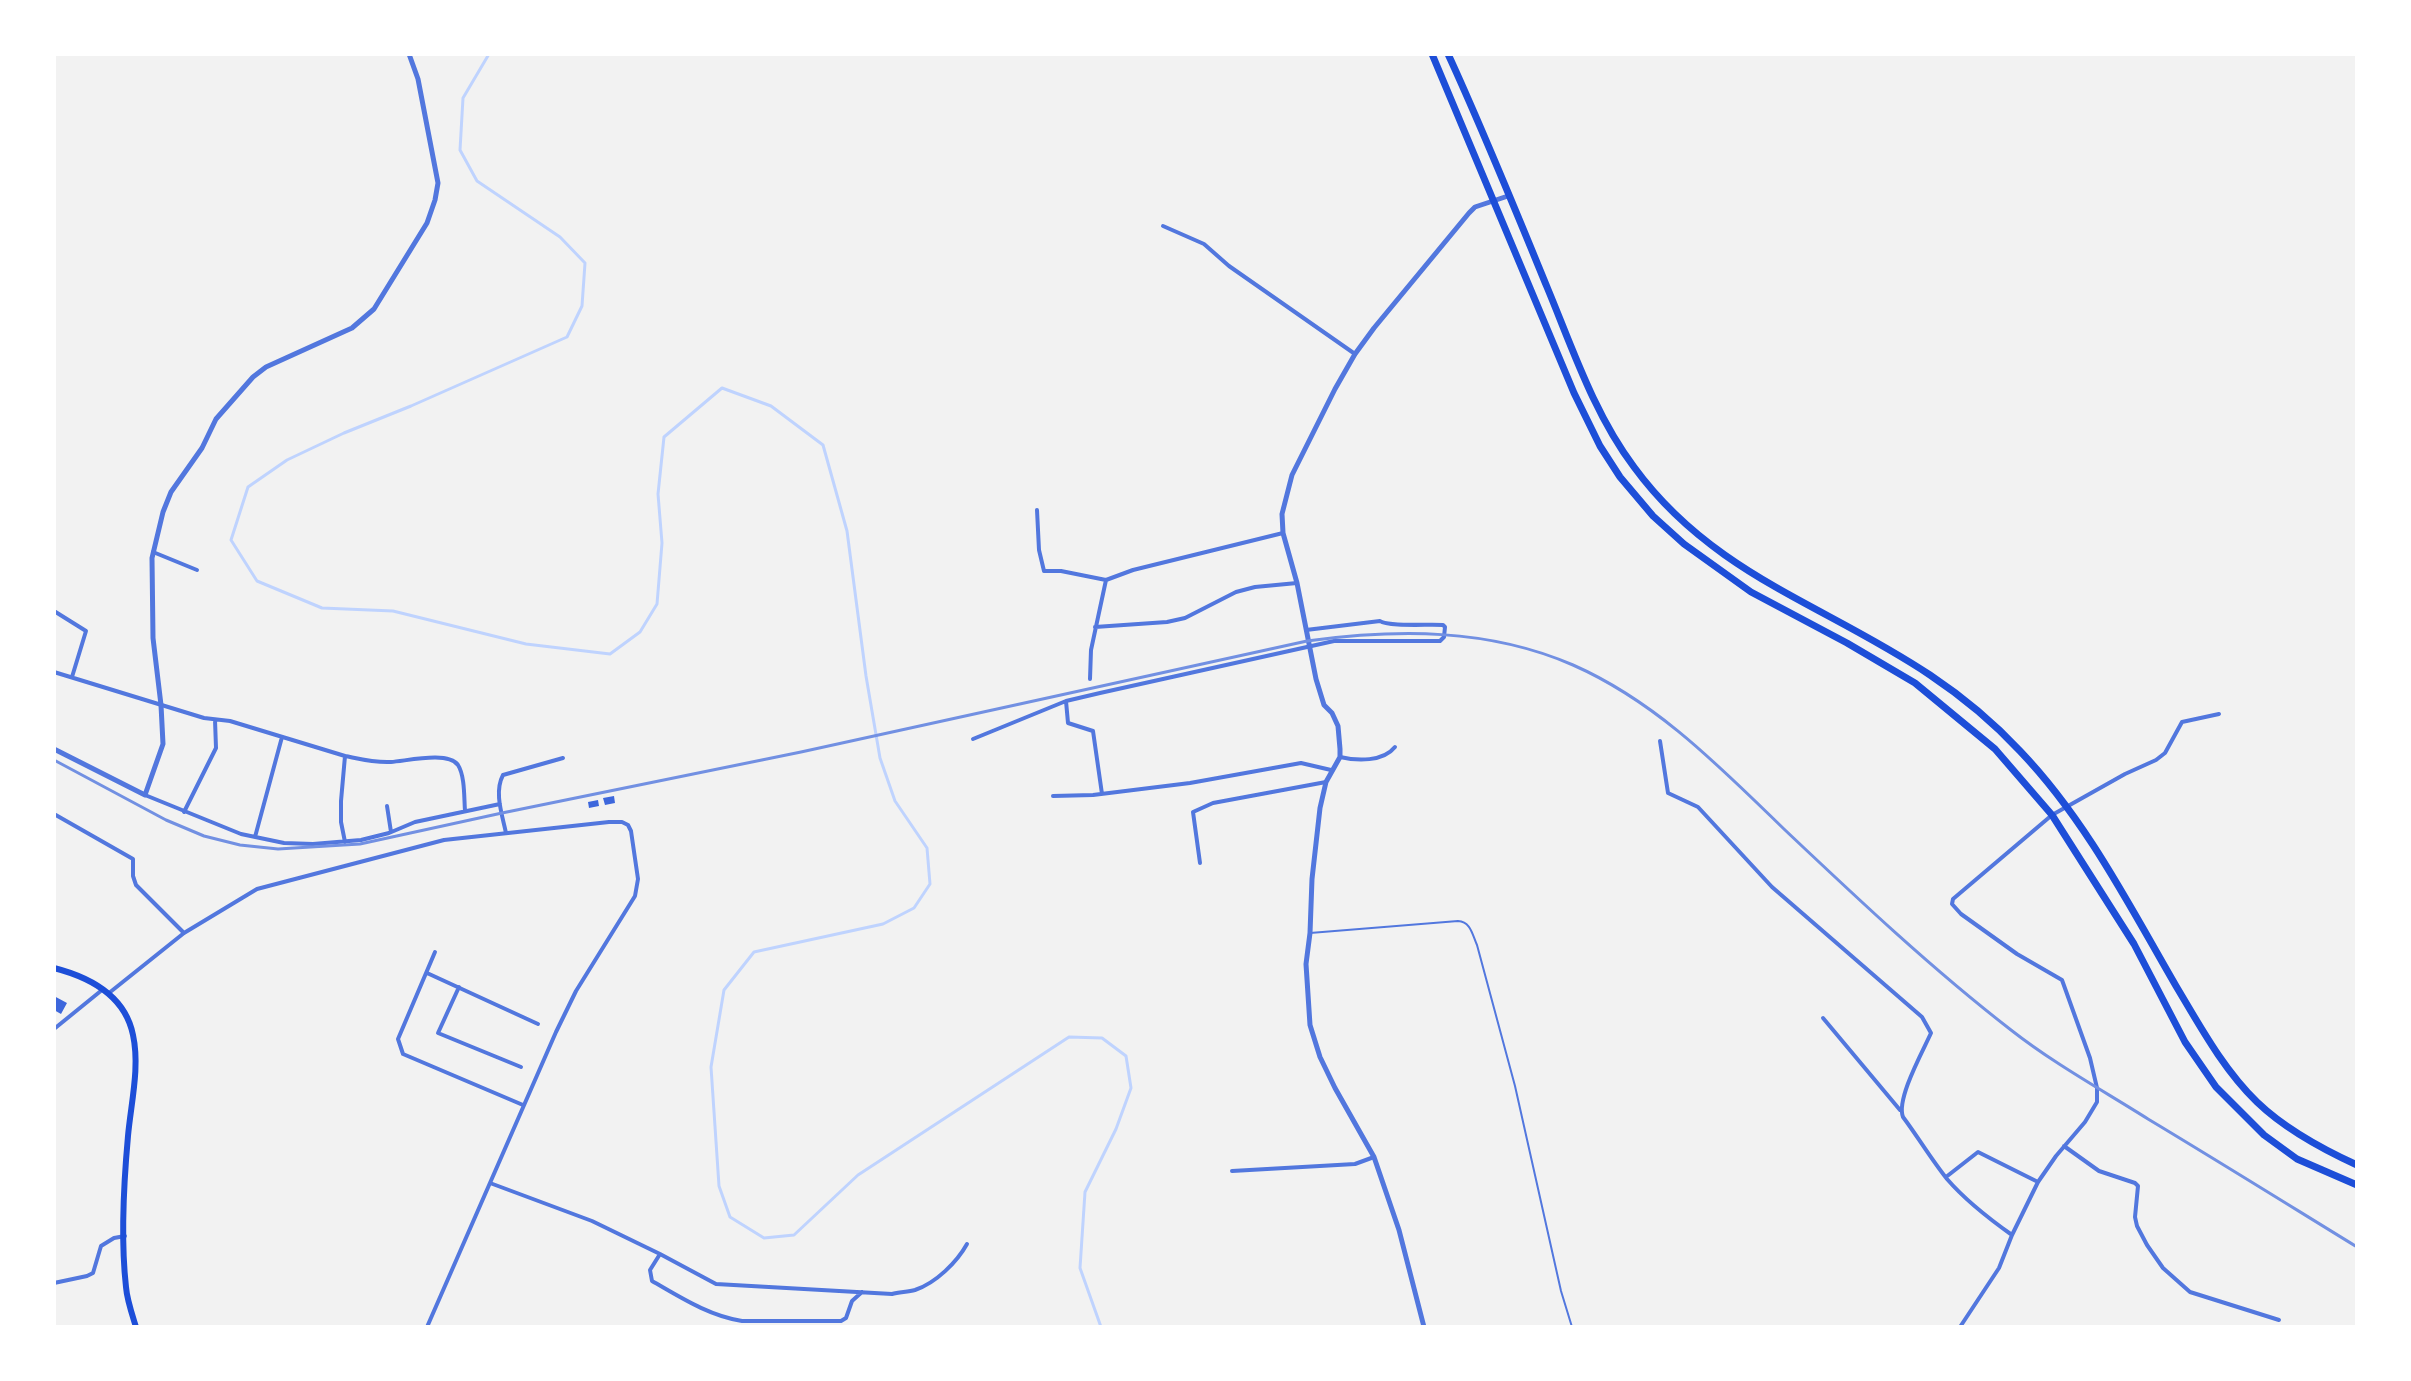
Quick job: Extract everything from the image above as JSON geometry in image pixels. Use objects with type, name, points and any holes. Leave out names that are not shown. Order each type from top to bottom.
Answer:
[{"type":"highway","points":[[1432,54],[1492,201],[1599,446],[1620,477],[1653,516],[1684,544],[1751,592],[1915,683],[1995,749],[2052,815],[2134,944],[2185,1042],[2216,1087],[2264,1135],[2298,1159],[2357,1185]]},
{"type":"highway","points":[[1448,54],[1606,423],[1633,466],[1664,504],[1700,538],[1731,561],[1762,581],[1928,674],[1982,712],[2021,752],[2067,806],[2095,846],[2222,1060],[2257,1102],[2297,1133],[2357,1166]]},
{"type":"main road","points":[[54,968],[78,974],[106,991],[120,1007],[133,1035],[135,1077],[128,1138],[125,1236],[126,1288],[136,1327]]},
{"type":"street","points":[[145,795],[162,752],[161,705],[153,638],[152,586],[153,552],[163,512],[171,492],[202,448],[216,419],[229,401],[266,367],[352,328],[364,318],[387,289],[427,224],[438,183],[418,79],[409,54]]},
{"type":"street","points":[[1424,1327],[1399,1230],[1374,1157],[1335,1088],[1320,1057],[1310,1025],[1306,964],[1310,933],[1312,879],[1320,808],[1326,782],[1340,757],[1338,726],[1332,713],[1324,705],[1308,647],[1297,583],[1283,533],[1282,514],[1292,475],[1355,354],[1474,207],[1508,196]]},
{"type":"street","points":[[1162,226],[1204,244],[1229,266],[1355,354]]},
{"type":"street","points":[[1037,510],[1039,550],[1044,571],[1061,571],[1106,580],[1133,570],[1283,533]]},
{"type":"street","points":[[153,552],[197,570]]},
{"type":"street","points":[[1090,679],[1090,650],[1106,580]]},
{"type":"street","points":[[1095,627],[1167,622],[1185,618],[1236,592],[1255,587],[1297,583]]},
{"type":"street","points":[[54,611],[86,631],[72,677]]},
{"type":"street","points":[[973,739],[1066,701],[1334,641],[1440,641],[1444,637],[1445,627],[1443,625],[1385,624],[1380,621],[1305,630]]},
{"type":"street","points":[[54,672],[161,705],[215,720],[230,721],[345,756],[368,761],[394,762],[450,759],[457,764],[460,770],[465,811]]},
{"type":"street","points":[[1066,701],[1068,723],[1093,731],[1102,794]]},
{"type":"street","points":[[1960,1327],[1999,1268],[2012,1234],[2038,1182],[2085,1122],[2097,1102],[2097,1088],[2090,1058],[2062,980],[2018,954],[1961,914],[1952,904],[1953,899],[2052,815],[2125,774],[2156,760],[2165,753],[2182,722],[2218,714]]},
{"type":"street","points":[[184,812],[216,748],[215,720]]},
{"type":"street","points":[[255,837],[282,737]]},
{"type":"street","points":[[1660,741],[1668,793],[1698,807],[1772,887],[1922,1017],[1931,1033],[1904,1095],[1900,1110]]},
{"type":"street","points":[[1340,757],[1362,760],[1383,757],[1395,747]]},
{"type":"street","points":[[54,749],[184,812],[241,834],[284,843],[345,842],[391,832],[415,822],[500,804]]},
{"type":"street","points":[[345,756],[341,801],[341,822],[345,842]]},
{"type":"street","points":[[506,833],[500,804],[499,782],[503,774],[562,758]]},
{"type":"street","points":[[1053,796],[1102,794],[1190,783],[1301,763],[1331,770]]},
{"type":"street","points":[[1200,863],[1193,821],[1193,814],[1196,810],[1212,803],[1326,782]]},
{"type":"street","points":[[387,806],[391,832]]},
{"type":"street","points":[[54,814],[132,857],[136,885],[184,933]]},
{"type":"street","points":[[54,1029],[184,933],[257,889],[444,840],[609,822],[625,823],[631,831],[638,879],[635,896],[576,991],[523,1106],[427,1327]]},
{"type":"street","points":[[435,952],[398,1039],[403,1054],[523,1106]]},
{"type":"street","points":[[427,973],[538,1024]]},
{"type":"street","points":[[459,987],[438,1033],[521,1067]]},
{"type":"street","points":[[1823,1018],[1900,1110],[1946,1177],[1981,1213],[2012,1234]]},
{"type":"street","points":[[2064,1146],[2099,1171],[2138,1186],[2135,1216],[2147,1245],[2163,1268],[2190,1292],[2279,1320]]},
{"type":"street","points":[[1946,1177],[1978,1152],[2038,1182]]},
{"type":"street","points":[[1232,1171],[1356,1164],[1374,1157]]},
{"type":"street","points":[[490,1183],[591,1221],[716,1284],[892,1293],[916,1290],[959,1260],[967,1244]]},
{"type":"street","points":[[54,1283],[93,1273],[101,1246],[114,1238],[125,1236]]},
{"type":"street","points":[[660,1254],[650,1270],[652,1281],[687,1301],[727,1319],[841,1321],[846,1318],[852,1301],[862,1292]]},
{"type":"lane","points":[[1310,933],[1458,921],[1469,925],[1477,945],[1515,1086],[1561,1291],[1572,1327]]},
{"type":"building","points":[[614,796],[615,803],[605,805],[603,798]]},
{"type":"building","points":[[598,800],[599,806],[589,808],[588,802]]},
{"type":"building","points":[[54,996],[67,1003],[61,1014],[54,1010]]},
{"type":"waterway","points":[[489,54],[463,98],[460,150],[477,181],[560,237],[585,263],[582,306],[567,337],[287,460],[248,487],[231,540],[257,581],[322,608],[393,611],[526,644],[610,654],[640,632],[657,604],[662,543],[658,494],[664,437],[722,388],[771,406],[823,445],[847,531],[866,676],[880,758],[895,801],[927,848],[930,884],[914,908],[883,924],[754,952],[724,990],[711,1067],[719,1186],[730,1217],[764,1238],[794,1235],[858,1175],[1069,1037],[1102,1038],[1126,1056],[1131,1088],[1116,1129],[1085,1192],[1080,1268],[1101,1327]]},
{"type":"railway","points":[[54,760],[166,820],[204,836],[240,845],[278,849],[360,844],[801,752],[1307,641],[1375,634],[1408,634],[1475,638],[1508,644],[1573,665],[1604,680],[1660,717],[1712,760],[1895,933],[2011,1030],[2078,1076],[2357,1247]]}]
